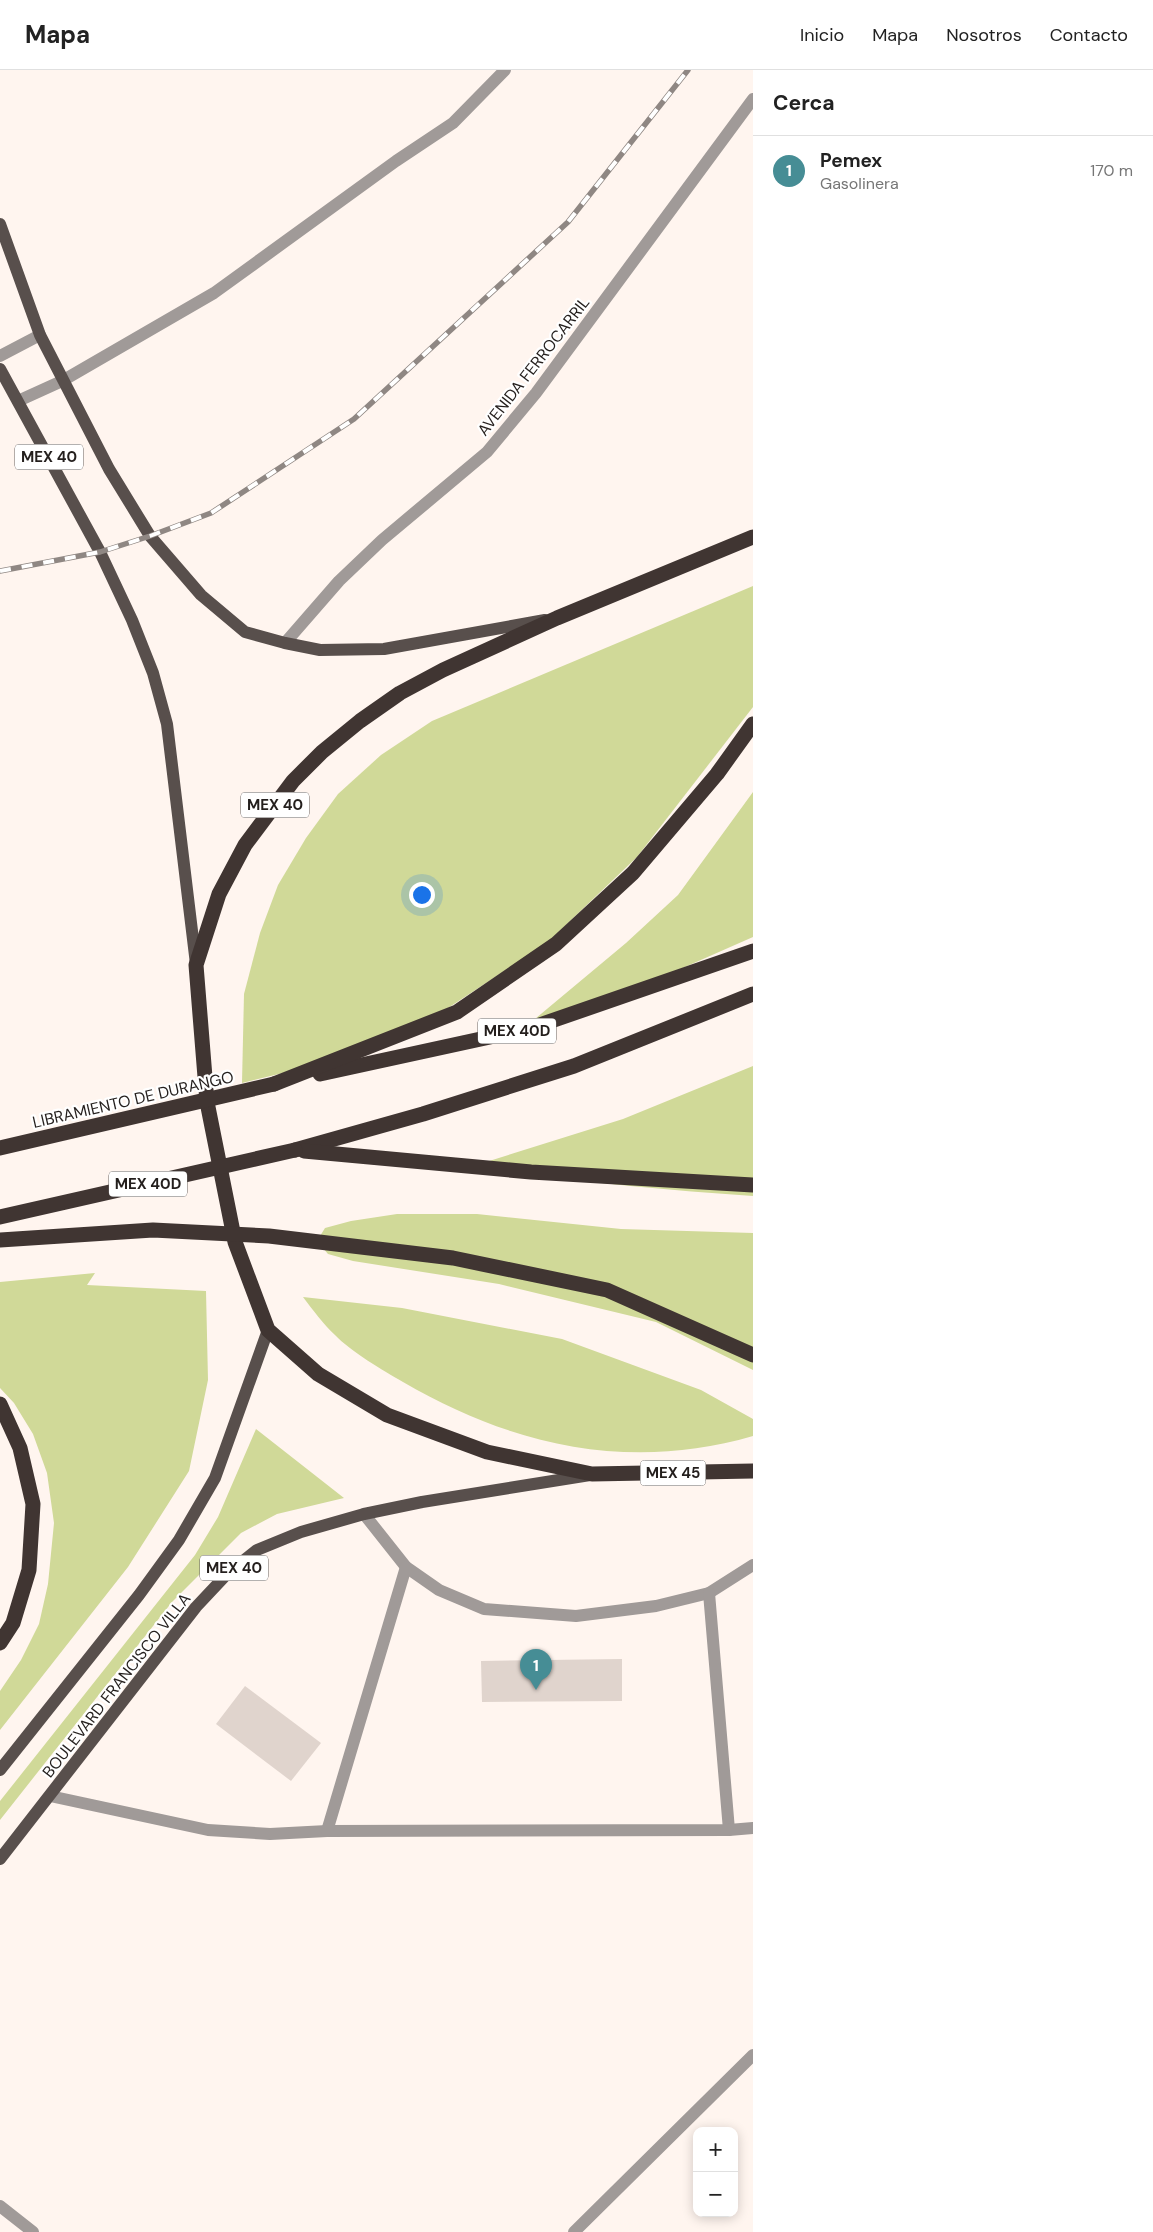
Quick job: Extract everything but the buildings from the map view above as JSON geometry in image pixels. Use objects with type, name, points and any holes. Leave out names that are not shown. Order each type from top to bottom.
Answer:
[{"type":"highway","name":"MEX 40","points":[[592,1474],[487,1452],[386,1415],[318,1374],[268,1330],[235,1242],[210,1120],[196,965],[219,894],[244,846],[293,781],[322,752],[360,721],[400,693],[443,670],[557,618],[753,537]]},
{"type":"highway","points":[[274,1084],[457,1012],[556,944],[634,873],[716,774],[753,724]]},
{"type":"highway","name":"MEX 40D","points":[[274,1084],[530,1028],[753,951]]},
{"type":"highway","name":"MEX 40D","points":[[0,1217],[295,1150],[423,1114],[574,1066],[753,994]]},
{"type":"highway","name":"LIBRAMIENTO DE DURANGO","points":[[0,1148],[274,1084]]},
{"type":"highway","points":[[295,1150],[531,1172],[753,1185]]},
{"type":"highway","points":[[0,1240],[153,1230],[269,1236],[453,1258],[607,1290],[753,1355]]},
{"type":"highway","points":[[0,1404],[20,1448],[33,1504],[28,1570],[13,1623],[0,1644]]},
{"type":"highway","name":"MEX 45","points":[[592,1474],[753,1471]]},
{"type":"main road","name":"MEX 40","points":[[0,224],[40,335],[109,469],[150,536],[200,596],[246,632],[320,650],[384,649],[557,618]]},
{"type":"main road","name":"MEX 40","points":[[0,369],[71,496],[132,620],[153,673],[167,724],[196,965]]},
{"type":"main road","points":[[0,1770],[139,1595],[179,1540],[214,1478],[268,1330]]},
{"type":"main road","name":"BOULEVARD FRANCISCO VILLA","points":[[0,1859],[196,1607],[227,1574],[257,1550],[300,1532],[364,1514],[592,1474]]},
{"type":"street","points":[[18,401],[62,381],[214,293],[396,161],[453,123],[505,70]]},
{"type":"street","name":"AVENIDA FERROCARRIL","points":[[285,643],[339,581],[375,546],[487,452],[536,393],[753,99]]},
{"type":"street","points":[[0,356],[40,335]]},
{"type":"street","points":[[364,1514],[406,1567],[439,1590],[484,1609],[576,1616],[656,1606],[709,1593],[753,1565]]},
{"type":"street","points":[[327,1831],[406,1567]]},
{"type":"street","points":[[709,1593],[729,1830]]},
{"type":"street","points":[[50,1796],[208,1830],[270,1834],[327,1831],[729,1830],[753,1828]]},
{"type":"street","points":[[574,2232],[753,2055]]},
{"type":"street","points":[[0,2206],[33,2232]]},
{"type":"green space","points":[[753,586],[753,707],[637,857],[547,943],[448,1008],[316,1065],[242,1083],[244,994],[260,933],[278,885],[306,838],[338,794],[381,755],[432,721]]},
{"type":"green space","points":[[753,792],[753,937],[511,1039],[626,943],[678,895]]},
{"type":"green space","points":[[753,1066],[753,1196],[611,1184],[470,1167],[623,1119]]},
{"type":"green space","points":[[397,1214],[477,1214],[621,1229],[753,1233],[753,1370],[656,1322],[499,1284],[353,1261],[328,1254],[317,1241],[325,1228],[351,1221]]},
{"type":"green space","points":[[95,1273],[87,1285],[206,1291],[208,1380],[189,1471],[128,1567],[0,1730],[0,1691],[21,1660],[39,1624],[48,1584],[54,1523],[47,1473],[33,1434],[14,1403],[0,1388],[0,1282]]},
{"type":"green space","points":[[303,1297],[402,1308],[562,1339],[701,1390],[753,1419],[753,1436],[707,1447],[661,1452],[617,1452],[529,1437],[445,1404],[377,1367],[341,1341],[322,1322]]},
{"type":"green space","points":[[256,1429],[344,1498],[277,1514],[241,1533],[172,1602],[0,1820],[0,1801],[195,1555],[218,1517]]},
{"type":"railway","points":[[0,571],[100,552],[211,513],[354,419],[568,222],[688,70]]},
{"type":"place","name":"Pemex","points":[[536,1690]]}]
